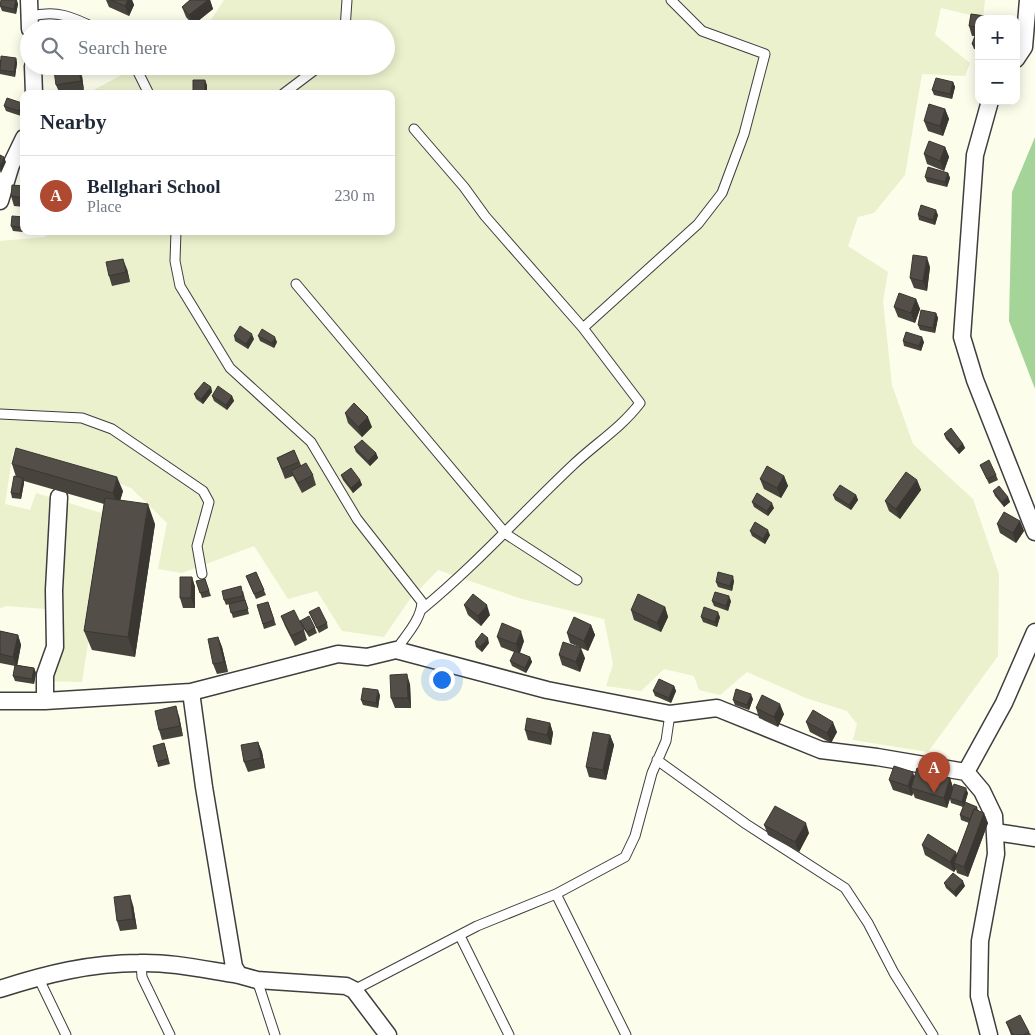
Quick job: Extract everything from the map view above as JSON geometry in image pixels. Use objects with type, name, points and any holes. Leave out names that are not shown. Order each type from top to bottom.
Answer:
[{"type":"street","points":[[29,0],[30,20]]},
{"type":"street","points":[[1020,53],[1024,47],[1028,0]]},
{"type":"street","points":[[33,75],[34,90]]},
{"type":"street","points":[[989,105],[975,155],[962,336],[975,380],[1035,532]]},
{"type":"street","points":[[0,201],[11,165],[20,146]]},
{"type":"street","points":[[45,702],[45,675],[55,647],[54,590],[59,497]]},
{"type":"street","points":[[966,772],[1004,703],[1035,632]]},
{"type":"street","points":[[0,701],[45,702],[191,692],[338,654],[367,656],[396,650],[547,690],[670,714],[717,708],[820,750],[877,756],[966,772],[982,791],[994,816],[996,854],[980,941],[979,996],[989,1035]]},
{"type":"street","points":[[191,692],[205,796],[234,967],[239,975]]},
{"type":"street","points":[[995,832],[1035,838]]},
{"type":"street","points":[[0,989],[38,977],[98,965],[141,962],[186,966],[257,980],[346,986],[354,990],[388,1035]]},
{"type":"lane","points":[[346,20],[347,0]]},
{"type":"lane","points":[[582,328],[698,224],[722,193],[744,134],[765,54],[702,31],[671,0]]},
{"type":"lane","points":[[34,20],[42,13],[64,14],[77,20]]},
{"type":"lane","points":[[140,75],[147,90]]},
{"type":"lane","points":[[288,90],[308,75]]},
{"type":"lane","points":[[396,650],[421,610],[506,534],[574,465],[630,417],[640,403],[582,328],[485,216],[464,187],[414,129]]},
{"type":"lane","points":[[176,235],[175,261],[180,286],[224,360],[264,401],[310,442],[357,519],[422,602],[421,610]]},
{"type":"lane","points":[[296,284],[506,534],[577,580]]},
{"type":"lane","points":[[0,414],[82,418],[112,429],[203,491],[209,502],[197,546],[202,574]]},
{"type":"lane","points":[[354,990],[517,908],[556,894],[624,857],[635,836],[657,760],[666,741],[670,714]]},
{"type":"lane","points":[[657,760],[746,824],[845,888],[868,923],[894,974],[933,1035]]},
{"type":"lane","points":[[556,894],[626,1035]]},
{"type":"lane","points":[[460,936],[508,1035]]},
{"type":"lane","points":[[141,962],[142,977],[170,1035]]},
{"type":"lane","points":[[38,977],[66,1035]]},
{"type":"lane","points":[[257,980],[275,1035]]},
{"type":"green space","points":[[224,0],[985,0],[983,15],[975,16],[941,8],[935,35],[970,63],[965,76],[922,74],[905,175],[874,213],[858,217],[848,246],[888,272],[883,301],[892,385],[913,444],[973,499],[999,574],[998,656],[928,752],[853,740],[857,724],[847,711],[806,698],[747,672],[720,695],[699,690],[694,676],[664,669],[641,691],[606,686],[613,664],[604,619],[522,599],[438,570],[410,599],[384,637],[342,631],[317,591],[288,599],[254,546],[182,573],[158,569],[167,523],[131,488],[89,472],[13,452],[5,504],[30,510],[36,493],[108,515],[82,682],[48,681],[61,629],[46,609],[7,606],[0,608],[0,241],[45,237],[47,235],[395,235],[395,90],[94,90],[121,75],[395,75],[395,20],[211,20]]},
{"type":"green space","points":[[1035,137],[1035,389],[1009,321],[1012,192]]},
{"type":"building","points":[[1,0],[16,0],[14,9],[0,6]]},
{"type":"building","points":[[111,0],[128,0],[125,6]]},
{"type":"building","points":[[190,0],[208,0],[189,15],[182,7]]},
{"type":"building","points":[[971,14],[978,15],[975,15],[975,27],[969,26]]},
{"type":"building","points":[[1,56],[16,58],[14,72],[0,70]]},
{"type":"building","points":[[55,75],[80,75],[81,81],[56,85]]},
{"type":"building","points":[[936,78],[953,82],[950,94],[932,90]]},
{"type":"building","points":[[193,80],[205,80],[205,90],[193,90]]},
{"type":"building","points":[[7,98],[20,102],[19,111],[4,106]]},
{"type":"building","points":[[929,104],[945,109],[940,126],[924,121]]},
{"type":"building","points":[[929,141],[945,147],[940,161],[924,154]]},
{"type":"building","points":[[0,155],[4,157],[0,167]]},
{"type":"building","points":[[928,167],[948,173],[945,182],[925,177]]},
{"type":"building","points":[[12,185],[20,186],[20,197],[11,196]]},
{"type":"building","points":[[921,205],[936,210],[933,220],[918,215]]},
{"type":"building","points":[[12,216],[20,217],[20,227],[11,226]]},
{"type":"building","points":[[913,255],[927,257],[923,281],[910,278]]},
{"type":"building","points":[[123,259],[126,272],[109,276],[106,262]]},
{"type":"building","points":[[899,293],[916,299],[911,313],[894,307]]},
{"type":"building","points":[[921,310],[936,313],[933,328],[918,325]]},
{"type":"building","points":[[240,326],[252,334],[246,344],[234,336]]},
{"type":"building","points":[[262,329],[275,337],[272,343],[258,336]]},
{"type":"building","points":[[906,332],[922,337],[919,346],[903,341]]},
{"type":"building","points":[[204,382],[211,387],[201,399],[194,394]]},
{"type":"building","points":[[218,386],[232,396],[226,405],[212,396]]},
{"type":"building","points":[[354,403],[368,417],[358,427],[345,413]]},
{"type":"building","points":[[951,428],[963,444],[957,449],[944,434]]},
{"type":"building","points":[[362,440],[376,453],[368,461],[354,447]]},
{"type":"building","points":[[16,448],[117,477],[113,493],[12,464]]},
{"type":"building","points":[[294,450],[299,462],[282,469],[277,458]]},
{"type":"building","points":[[989,460],[996,475],[987,479],[980,465]]},
{"type":"building","points":[[306,463],[313,475],[298,483],[291,471]]},
{"type":"building","points":[[767,466],[784,476],[777,488],[760,479]]},
{"type":"building","points":[[351,468],[360,480],[351,488],[341,475]]},
{"type":"building","points":[[906,472],[917,480],[896,509],[885,501]]},
{"type":"building","points":[[14,476],[23,478],[20,494],[11,493]]},
{"type":"building","points":[[840,485],[856,495],[849,505],[833,495]]},
{"type":"building","points":[[999,486],[1008,497],[1002,502],[993,491]]},
{"type":"building","points":[[757,493],[772,503],[767,511],[752,502]]},
{"type":"building","points":[[105,498],[148,504],[128,637],[84,631]]},
{"type":"building","points":[[1004,512],[1020,521],[1013,533],[997,524]]},
{"type":"building","points":[[755,522],[768,530],[763,539],[750,531]]},
{"type":"building","points":[[256,572],[264,590],[254,594],[246,576]]},
{"type":"building","points":[[718,572],[733,576],[730,586],[716,582]]},
{"type":"building","points":[[180,577],[192,577],[191,598],[180,598]]},
{"type":"building","points":[[205,579],[209,591],[200,593],[196,581]]},
{"type":"building","points":[[241,586],[243,596],[224,600],[222,591]]},
{"type":"building","points":[[715,592],[729,596],[726,606],[712,601]]},
{"type":"building","points":[[473,594],[487,605],[478,616],[464,605]]},
{"type":"building","points":[[638,594],[665,607],[657,623],[631,610]]},
{"type":"building","points":[[245,600],[248,609],[231,613],[229,604]]},
{"type":"building","points":[[268,602],[274,620],[263,624],[257,605]]},
{"type":"building","points":[[319,607],[327,623],[317,628],[309,612]]},
{"type":"building","points":[[704,607],[718,612],[715,622],[701,617]]},
{"type":"building","points":[[294,610],[304,630],[291,636],[281,616]]},
{"type":"building","points":[[309,616],[315,628],[307,632],[300,621]]},
{"type":"building","points":[[574,617],[591,625],[584,641],[567,633]]},
{"type":"building","points":[[502,623],[521,631],[516,644],[497,637]]},
{"type":"building","points":[[0,631],[18,635],[13,657],[0,654]]},
{"type":"building","points":[[482,633],[488,638],[480,647],[475,642]]},
{"type":"building","points":[[218,637],[224,662],[213,664],[208,639]]},
{"type":"building","points":[[563,642],[581,648],[576,662],[559,655]]},
{"type":"building","points":[[515,651],[530,657],[525,668],[510,661]]},
{"type":"building","points":[[15,665],[34,668],[32,679],[13,676]]},
{"type":"building","points":[[407,674],[408,698],[391,698],[390,675]]},
{"type":"building","points":[[659,679],[674,686],[669,698],[653,691]]},
{"type":"building","points":[[363,688],[378,690],[376,703],[361,700]]},
{"type":"building","points":[[736,689],[751,694],[747,705],[733,700]]},
{"type":"building","points":[[762,695],[780,704],[774,717],[756,708]]},
{"type":"building","points":[[176,706],[180,726],[159,730],[155,711]]},
{"type":"building","points":[[813,710],[833,722],[827,733],[806,722]]},
{"type":"building","points":[[527,718],[550,723],[547,735],[525,730]]},
{"type":"building","points":[[593,732],[610,735],[603,770],[586,767]]},
{"type":"building","points":[[258,742],[261,758],[244,762],[241,745]]},
{"type":"building","points":[[164,743],[168,759],[157,762],[153,746]]},
{"type":"building","points":[[894,766],[913,772],[908,786],[889,780]]},
{"type":"building","points":[[917,768],[950,778],[944,798],[911,788]]},
{"type":"building","points":[[954,784],[966,788],[962,802],[950,798]]},
{"type":"building","points":[[965,802],[977,807],[974,809],[970,819],[960,815]]},
{"type":"building","points":[[775,806],[806,823],[795,842],[764,825]]},
{"type":"building","points":[[974,809],[984,813],[964,867],[954,863]]},
{"type":"building","points":[[928,834],[956,852],[950,862],[922,845]]},
{"type":"building","points":[[953,873],[963,881],[954,892],[944,883]]},
{"type":"building","points":[[130,895],[133,919],[117,921],[114,897]]},
{"type":"building","points":[[1020,1015],[1029,1032],[1023,1035],[1013,1035],[1006,1022]]},
{"type":"place","name":"Bellghari School","points":[[934,793]]}]
